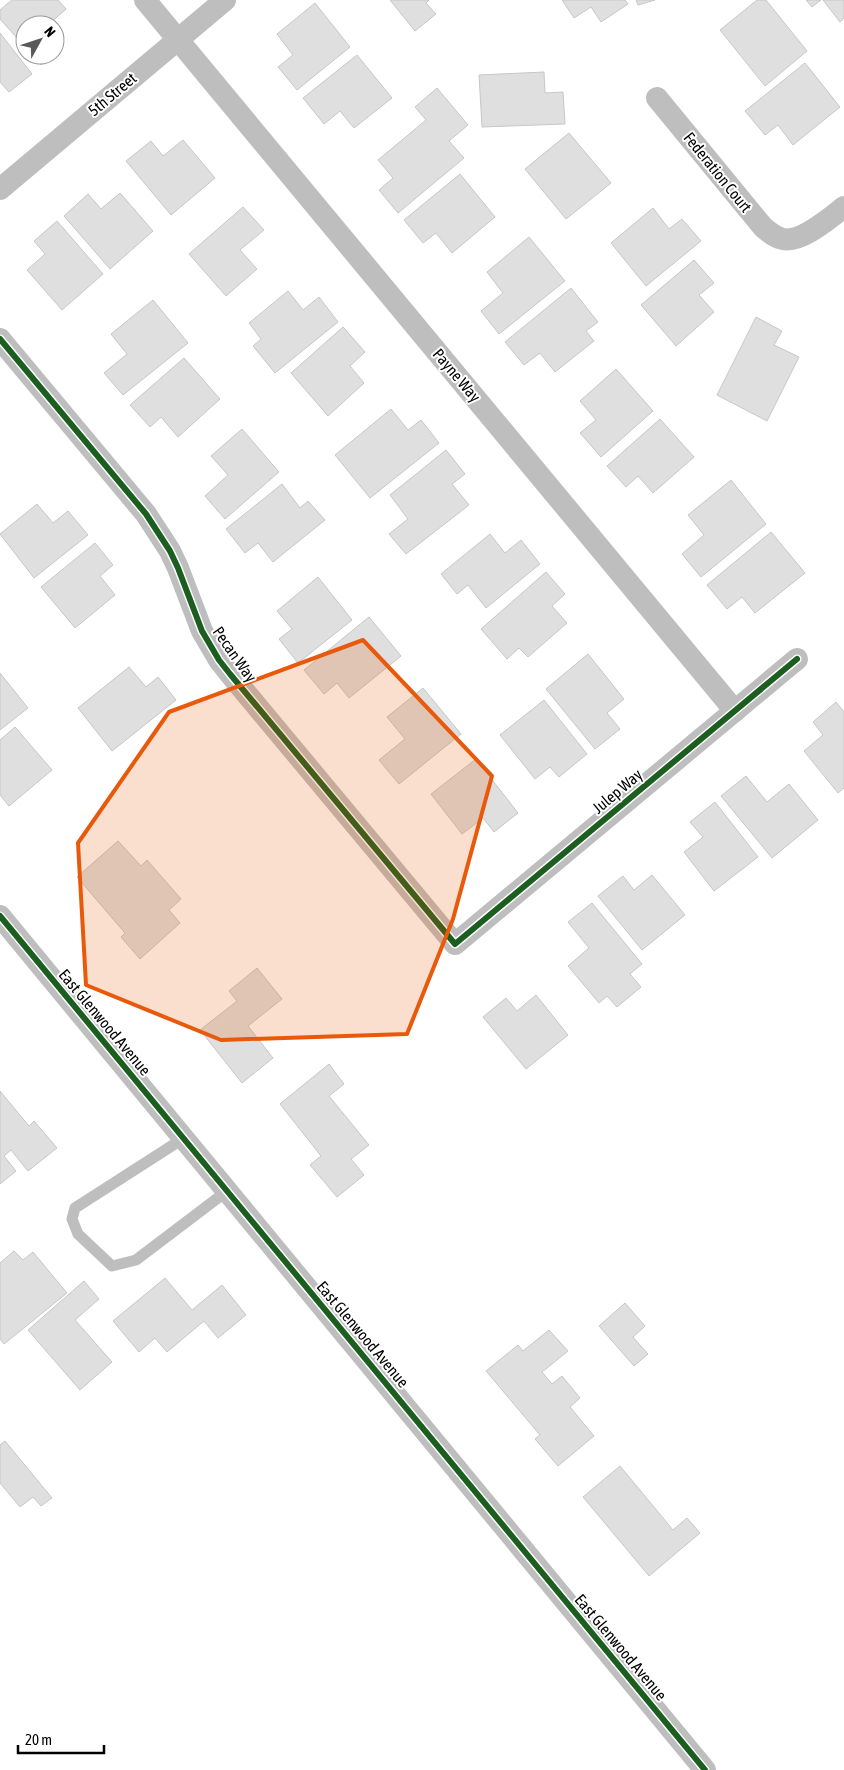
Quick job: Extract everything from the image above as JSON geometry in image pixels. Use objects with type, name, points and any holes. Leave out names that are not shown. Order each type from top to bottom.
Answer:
[{"type":"street","name":"Payne Way","points":[[145,0],[735,711]]},
{"type":"street","name":"5th Street","points":[[0,189],[225,0]]},
{"type":"street","name":"Federation Court","points":[[657,98],[763,227],[774,236],[785,239],[796,238],[844,208]]},
{"type":"street","name":"Pecan Way","points":[[0,339],[146,514],[170,551],[202,631],[224,667],[455,944]]},
{"type":"street","name":"Julep Way","points":[[455,944],[797,659]]},
{"type":"street","name":"East Glenwood Avenue","points":[[0,916],[705,1770]]},
{"type":"lane","points":[[184,1138],[75,1208],[72,1219],[78,1234],[112,1266],[136,1260],[227,1190]]},
{"type":"highlighted area","points":[[363,640],[492,776],[453,919],[407,1034],[221,1040],[86,985],[78,843],[169,712]]},
{"type":"building","points":[[12,0],[58,0],[66,9],[59,15],[15,15],[15,36],[0,19],[0,10]]},
{"type":"building","points":[[390,0],[429,0],[426,3],[436,14],[415,31]]},
{"type":"building","points":[[562,0],[625,0],[628,4],[601,22],[591,7],[574,18]]},
{"type":"building","points":[[636,0],[655,0],[638,5]]},
{"type":"building","points":[[757,0],[766,0],[807,51],[765,86],[720,30]]},
{"type":"building","points":[[806,0],[821,0],[812,7]]},
{"type":"building","points":[[823,0],[844,0],[844,18],[840,22]]},
{"type":"building","points":[[315,3],[350,47],[297,90],[278,67],[293,55],[277,34]]},
{"type":"building","points":[[0,33],[15,52],[15,65],[25,65],[32,74],[9,92],[0,82]]},
{"type":"building","points":[[357,55],[392,98],[354,128],[340,111],[324,124],[303,98]]},
{"type":"building","points":[[805,63],[840,107],[793,145],[778,125],[765,135],[745,111]]},
{"type":"building","points":[[544,72],[545,93],[563,92],[565,124],[482,127],[479,75]]},
{"type":"building","points":[[437,88],[468,125],[449,141],[464,158],[398,213],[379,190],[393,178],[378,160],[426,120],[415,107]]},
{"type":"building","points":[[569,133],[611,183],[566,219],[525,169]]},
{"type":"building","points":[[183,140],[215,178],[171,215],[126,161],[151,141],[163,156]]},
{"type":"building","points":[[460,174],[495,217],[452,253],[436,233],[423,243],[404,220]]},
{"type":"building","points":[[120,193],[153,231],[110,269],[64,216],[88,194],[101,209]]},
{"type":"building","points":[[243,207],[264,230],[240,250],[257,269],[226,296],[189,254]]},
{"type":"building","points":[[653,208],[669,229],[682,219],[701,241],[646,286],[611,243]]},
{"type":"building","points":[[57,221],[103,274],[62,310],[27,270],[45,254],[34,241]]},
{"type":"building","points":[[529,237],[565,281],[499,334],[481,311],[503,293],[487,272]]},
{"type":"building","points":[[694,260],[714,283],[699,295],[714,312],[676,346],[641,305]]},
{"type":"building","points":[[571,288],[598,322],[586,331],[594,341],[555,372],[540,353],[524,365],[505,342]]},
{"type":"building","points":[[288,291],[303,310],[319,297],[338,322],[275,373],[253,346],[261,339],[249,323]]},
{"type":"building","points":[[153,300],[188,343],[123,395],[104,373],[127,354],[111,334]]},
{"type":"building","points":[[756,317],[782,331],[774,345],[799,357],[767,421],[717,395]]},
{"type":"building","points":[[343,327],[365,352],[350,366],[364,383],[328,416],[291,373]]},
{"type":"building","points":[[184,358],[220,399],[178,437],[161,417],[150,427],[130,405]]},
{"type":"building","points":[[616,369],[653,411],[601,457],[580,433],[596,420],[580,401]]},
{"type":"building","points":[[391,409],[408,430],[421,420],[439,443],[370,498],[335,455]]},
{"type":"building","points":[[660,419],[694,457],[653,493],[638,476],[626,487],[607,466]]},
{"type":"building","points":[[242,429],[279,472],[225,519],[205,496],[228,475],[211,456]]},
{"type":"building","points":[[446,450],[465,474],[452,484],[469,505],[406,554],[389,534],[408,519],[390,495]]},
{"type":"building","points":[[731,480],[766,524],[701,577],[682,554],[704,535],[688,515]]},
{"type":"building","points":[[282,484],[300,508],[308,501],[325,520],[273,562],[258,543],[245,553],[226,529]]},
{"type":"building","points":[[37,504],[53,523],[68,511],[88,535],[34,578],[0,534]]},
{"type":"building","points":[[771,532],[805,573],[755,613],[742,597],[727,609],[707,585]]},
{"type":"building","points":[[490,534],[505,553],[521,540],[540,564],[486,608],[468,585],[457,594],[441,574]]},
{"type":"building","points":[[95,543],[113,565],[100,576],[115,595],[75,628],[41,587]]},
{"type":"building","points":[[546,572],[565,594],[552,606],[567,623],[528,657],[519,648],[507,659],[481,629]]},
{"type":"building","points":[[318,577],[352,620],[298,663],[279,639],[292,629],[277,611]]},
{"type":"building","points":[[369,617],[401,656],[349,698],[337,683],[324,694],[304,670]]},
{"type":"building","points":[[588,654],[624,699],[607,713],[620,729],[595,749],[546,689]]},
{"type":"building","points":[[129,667],[146,687],[158,677],[176,700],[112,751],[78,708]]},
{"type":"building","points":[[0,673],[28,708],[0,730]]},
{"type":"building","points":[[423,688],[461,734],[399,784],[379,760],[405,739],[387,717]]},
{"type":"building","points":[[544,700],[587,754],[559,777],[550,767],[535,779],[500,735]]},
{"type":"building","points":[[836,702],[844,712],[844,788],[838,793],[804,751],[823,735],[813,722]]},
{"type":"building","points":[[15,727],[52,770],[9,806],[0,795],[0,740]]},
{"type":"building","points":[[476,759],[518,813],[494,832],[483,818],[462,834],[431,794]]},
{"type":"building","points":[[746,776],[767,802],[789,784],[818,820],[772,858],[721,796]]},
{"type":"building","points":[[715,802],[758,857],[714,891],[684,852],[703,837],[690,822]]},
{"type":"building","points":[[118,841],[141,866],[147,860],[181,899],[169,910],[180,923],[140,959],[121,937],[125,933],[77,877]]},
{"type":"building","points":[[652,875],[685,915],[642,950],[598,896],[623,876],[634,890]]},
{"type":"building","points":[[592,903],[642,964],[630,974],[641,987],[617,1007],[607,996],[599,1003],[568,966],[589,948],[568,922]]},
{"type":"building","points":[[257,968],[282,999],[248,1026],[273,1058],[242,1083],[200,1030],[237,1001],[229,991]]},
{"type":"building","points":[[536,995],[568,1035],[526,1069],[483,1017],[506,998],[517,1011]]},
{"type":"building","points":[[329,1064],[344,1084],[329,1096],[369,1145],[351,1159],[364,1175],[337,1197],[310,1165],[321,1156],[280,1104]]},
{"type":"building","points":[[0,1091],[29,1126],[34,1121],[57,1148],[28,1171],[11,1150],[4,1156],[16,1171],[0,1184]]},
{"type":"building","points":[[14,1251],[23,1260],[33,1252],[67,1293],[4,1344],[0,1339],[0,1263]]},
{"type":"building","points":[[165,1278],[192,1310],[222,1285],[246,1315],[218,1338],[204,1321],[167,1352],[155,1338],[139,1352],[113,1321]]},
{"type":"building","points":[[84,1281],[99,1299],[75,1320],[112,1362],[80,1390],[28,1330]]},
{"type":"building","points":[[625,1303],[645,1326],[633,1337],[648,1354],[634,1366],[599,1326]]},
{"type":"building","points":[[549,1330],[568,1351],[542,1372],[552,1384],[562,1376],[580,1398],[570,1407],[594,1436],[558,1466],[535,1439],[540,1435],[486,1371],[518,1345],[523,1351]]},
{"type":"building","points":[[5,1441],[52,1498],[41,1506],[33,1497],[20,1507],[0,1483],[0,1445]]},
{"type":"building","points":[[620,1466],[673,1530],[687,1518],[700,1533],[649,1576],[583,1497]]},
{"type":"cycle path","points":[[0,339],[146,514],[170,551],[202,631],[219,660],[455,944],[797,659]]},
{"type":"cycle path","points":[[0,916],[705,1770]]}]
